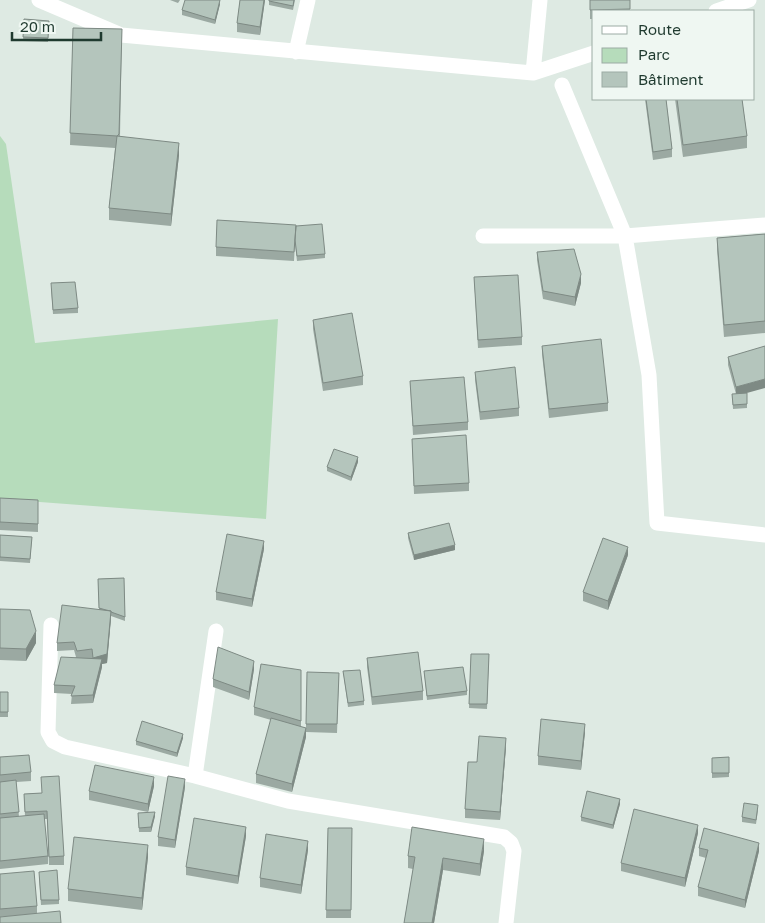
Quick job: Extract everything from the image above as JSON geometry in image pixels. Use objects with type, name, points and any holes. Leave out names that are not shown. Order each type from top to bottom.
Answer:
[{"type":"street","points":[[40,0],[121,35],[532,73],[592,54]]},
{"type":"street","points":[[296,52],[308,0]]},
{"type":"street","points":[[532,73],[540,0]]},
{"type":"street","points":[[719,10],[749,0]]},
{"type":"street","points":[[562,85],[625,236],[649,375],[657,523],[765,535]]},
{"type":"street","points":[[484,236],[625,236],[765,225]]},
{"type":"street","points":[[51,626],[48,732],[53,741],[65,747],[195,776],[288,801],[504,837],[511,842],[514,851],[506,923]]},
{"type":"street","points":[[195,776],[216,631]]},
{"type":"green space","points":[[0,136],[6,144],[35,343],[278,319],[266,519],[0,499]]},
{"type":"building","points":[[185,0],[220,0],[215,20],[182,10]]},
{"type":"building","points":[[240,0],[264,0],[260,27],[237,23]]},
{"type":"building","points":[[269,0],[294,0],[293,6]]},
{"type":"building","points":[[590,0],[630,0],[630,9],[590,10]]},
{"type":"building","points":[[24,19],[49,21],[48,38],[23,37]]},
{"type":"building","points":[[73,28],[122,29],[119,134],[117,136],[70,133]]},
{"type":"building","points":[[646,100],[666,100],[672,149],[653,152]]},
{"type":"building","points":[[677,100],[742,100],[747,136],[683,145]]},
{"type":"building","points":[[117,136],[179,143],[171,214],[109,208]]},
{"type":"building","points":[[217,220],[296,225],[294,252],[216,247]]},
{"type":"building","points":[[322,224],[325,254],[297,256],[296,226]]},
{"type":"building","points":[[765,234],[765,321],[724,325],[717,238]]},
{"type":"building","points":[[574,249],[581,274],[575,297],[543,291],[537,252]]},
{"type":"building","points":[[518,275],[522,337],[478,340],[474,277]]},
{"type":"building","points":[[75,282],[78,308],[53,310],[51,283]]},
{"type":"building","points":[[352,313],[363,376],[323,383],[313,320]]},
{"type":"building","points":[[601,339],[608,403],[549,409],[542,346]]},
{"type":"building","points":[[765,346],[765,379],[736,387],[728,357]]},
{"type":"building","points":[[515,367],[519,408],[480,412],[475,372]]},
{"type":"building","points":[[464,377],[468,422],[413,426],[410,381]]},
{"type":"building","points":[[747,393],[747,404],[733,405],[732,394]]},
{"type":"building","points":[[466,435],[469,483],[414,486],[412,439]]},
{"type":"building","points":[[334,449],[358,457],[351,477],[327,467]]},
{"type":"building","points":[[0,498],[38,500],[38,524],[0,522]]},
{"type":"building","points":[[449,523],[455,545],[414,555],[408,533]]},
{"type":"building","points":[[227,534],[264,541],[252,599],[216,592]]},
{"type":"building","points":[[0,535],[32,537],[30,559],[0,557]]},
{"type":"building","points":[[603,538],[628,547],[608,601],[583,592]]},
{"type":"building","points":[[124,578],[125,617],[99,608],[98,579]]},
{"type":"building","points":[[62,605],[111,611],[107,654],[93,658],[92,649],[77,651],[74,642],[57,643]]},
{"type":"building","points":[[0,609],[30,610],[36,631],[26,649],[0,648]]},
{"type":"building","points":[[218,647],[254,661],[249,692],[213,679]]},
{"type":"building","points":[[418,652],[423,691],[372,697],[367,658]]},
{"type":"building","points":[[471,654],[489,654],[487,704],[469,704]]},
{"type":"building","points":[[61,657],[102,659],[93,695],[71,696],[75,686],[54,685]]},
{"type":"building","points":[[261,664],[301,670],[301,721],[254,707]]},
{"type":"building","points":[[463,667],[467,691],[427,696],[424,671]]},
{"type":"building","points":[[360,670],[364,701],[348,703],[343,671]]},
{"type":"building","points":[[307,672],[339,673],[337,724],[306,724]]},
{"type":"building","points":[[0,692],[8,692],[8,712],[0,712]]},
{"type":"building","points":[[271,718],[306,728],[292,784],[256,774]]},
{"type":"building","points":[[541,719],[585,724],[581,761],[538,756]]},
{"type":"building","points":[[142,721],[183,734],[177,753],[136,741]]},
{"type":"building","points":[[479,736],[506,738],[500,812],[465,809],[468,762],[477,762]]},
{"type":"building","points":[[29,755],[31,772],[0,775],[0,757]]},
{"type":"building","points":[[729,757],[729,773],[712,773],[712,758]]},
{"type":"building","points":[[95,765],[154,777],[148,804],[89,791]]},
{"type":"building","points":[[59,776],[64,856],[49,857],[47,811],[25,812],[24,794],[42,793],[41,777]]},
{"type":"building","points":[[168,776],[185,779],[175,840],[158,837]]},
{"type":"building","points":[[16,780],[19,812],[0,814],[0,782]]},
{"type":"building","points":[[587,791],[620,799],[613,825],[581,817]]},
{"type":"building","points":[[744,803],[758,805],[756,820],[742,817]]},
{"type":"building","points":[[634,809],[698,825],[685,878],[621,863]]},
{"type":"building","points":[[155,812],[151,827],[139,828],[138,813]]},
{"type":"building","points":[[44,814],[48,856],[0,861],[0,818]]},
{"type":"building","points":[[194,818],[246,827],[238,876],[186,867]]},
{"type":"building","points":[[412,827],[484,839],[480,864],[443,858],[432,923],[404,923],[415,857],[408,856]]},
{"type":"building","points":[[328,828],[352,828],[351,910],[326,910]]},
{"type":"building","points":[[704,828],[759,843],[745,900],[698,887],[708,850],[699,848]]},
{"type":"building","points":[[266,834],[308,841],[301,885],[260,878]]},
{"type":"building","points":[[74,837],[148,845],[142,898],[68,889]]},
{"type":"building","points":[[57,870],[59,900],[41,900],[39,872]]},
{"type":"building","points":[[34,871],[37,906],[0,909],[0,874]]},
{"type":"building","points":[[60,911],[61,923],[0,923],[0,917]]}]
